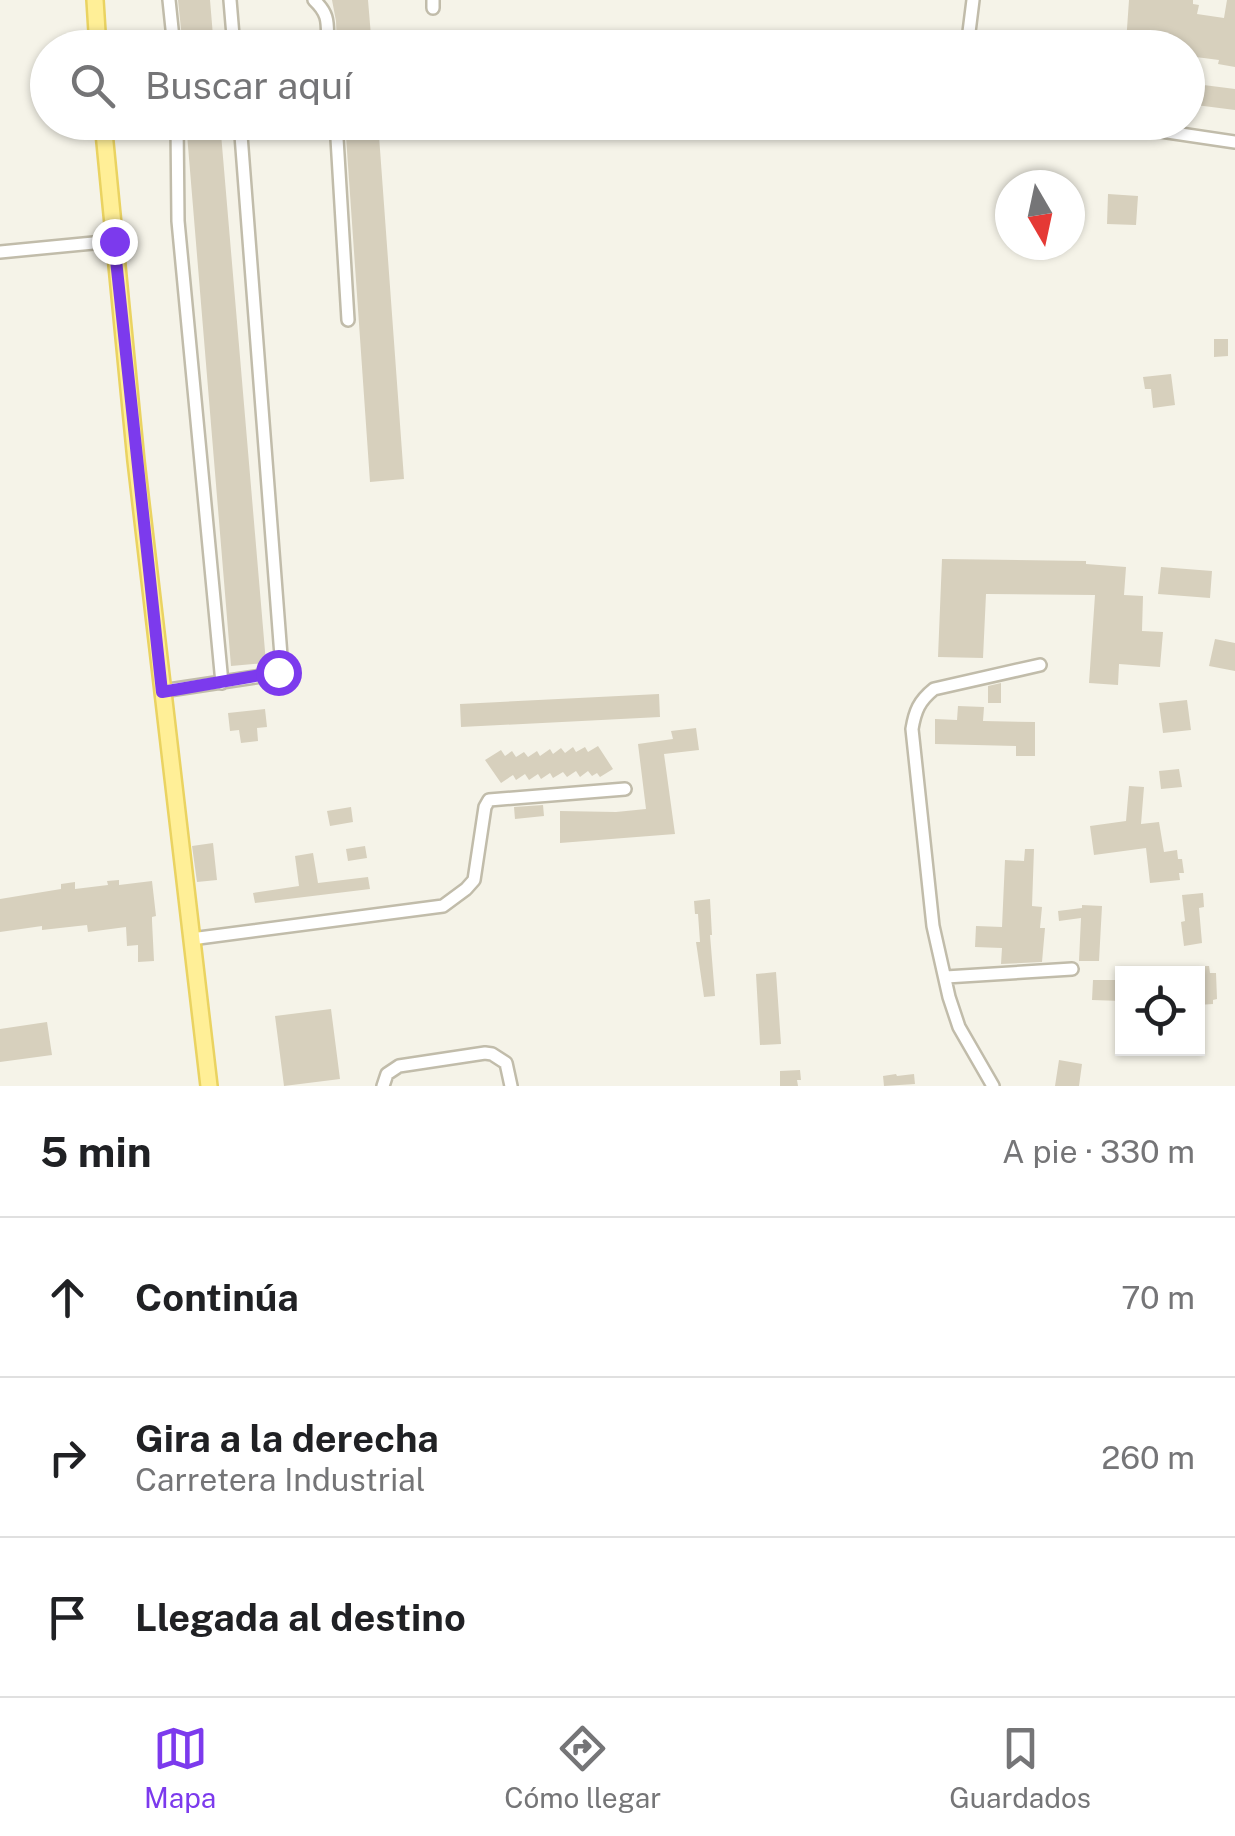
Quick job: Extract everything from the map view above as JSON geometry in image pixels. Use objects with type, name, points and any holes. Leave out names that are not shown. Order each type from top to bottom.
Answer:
[{"type":"main road","points":[[95,0],[97,30]]},
{"type":"main road","points":[[105,140],[162,692],[209,1086]]},
{"type":"street","points":[[170,0],[172,30]]},
{"type":"street","points":[[230,0],[232,30]]},
{"type":"street","points":[[314,0],[325,13],[328,30]]},
{"type":"street","points":[[969,30],[973,0]]},
{"type":"street","points":[[1205,138],[1235,142]]},
{"type":"street","points":[[177,140],[179,234],[222,682]]},
{"type":"street","points":[[162,692],[275,674],[282,668],[241,140]]},
{"type":"street","points":[[337,140],[348,320]]},
{"type":"street","points":[[0,252],[114,241]]},
{"type":"street","points":[[993,1086],[959,1027],[949,997],[929,905],[912,729],[915,710],[934,689],[1040,665]]},
{"type":"street","points":[[191,939],[443,906],[474,880],[484,806],[489,800],[625,789]]},
{"type":"street","points":[[946,977],[1072,969]]},
{"type":"street","points":[[383,1086],[387,1074],[399,1066],[485,1053],[506,1063],[511,1086]]},
{"type":"building","points":[[178,0],[210,0],[212,30],[181,30]]},
{"type":"building","points":[[332,0],[368,0],[370,30],[336,30]]},
{"type":"building","points":[[1129,0],[1193,0],[1193,4],[1199,5],[1197,14],[1224,18],[1227,0],[1235,0],[1235,67],[1205,58],[1205,30],[1127,30]]},
{"type":"building","points":[[1205,85],[1235,89],[1235,110],[1205,106]]},
{"type":"building","points":[[187,140],[222,140],[266,663],[231,666]]},
{"type":"building","points":[[346,140],[379,140],[404,479],[370,482]]},
{"type":"building","points":[[1108,194],[1138,196],[1136,225],[1107,224]]},
{"type":"building","points":[[1214,339],[1228,339],[1228,356],[1214,357]]},
{"type":"building","points":[[1171,374],[1175,405],[1153,408],[1151,389],[1145,389],[1143,377]]},
{"type":"building","points":[[942,559],[1086,561],[1126,567],[1124,595],[1143,596],[1142,631],[1163,632],[1160,667],[1119,664],[1118,685],[1089,683],[1095,595],[986,594],[983,658],[938,657]]},
{"type":"building","points":[[1161,567],[1212,571],[1210,598],[1158,594]]},
{"type":"building","points":[[1215,639],[1235,643],[1235,671],[1209,666]]},
{"type":"building","points":[[1001,683],[1001,703],[988,703],[988,686]]},
{"type":"building","points":[[659,694],[660,717],[461,727],[460,704]]},
{"type":"building","points":[[1187,700],[1191,730],[1163,733],[1159,703]]},
{"type":"building","points":[[958,706],[984,707],[983,721],[1035,722],[1035,756],[1016,756],[1016,746],[935,744],[935,719],[957,720]]},
{"type":"building","points":[[265,709],[267,727],[257,728],[258,741],[241,743],[239,730],[230,731],[228,713]]},
{"type":"building","points":[[696,728],[699,750],[664,754],[675,834],[560,843],[560,811],[646,809],[638,744],[673,739],[671,731]]},
{"type":"building","points":[[598,746],[613,769],[600,777],[588,771],[580,777],[576,771],[567,777],[563,772],[553,778],[550,773],[541,779],[538,774],[529,780],[525,774],[516,780],[513,775],[501,783],[485,760],[501,750],[505,756],[512,751],[516,757],[524,752],[528,757],[537,751],[540,756],[550,749],[553,754],[561,748],[565,753],[573,747],[576,752],[585,747],[588,752]]},
{"type":"building","points":[[1179,769],[1182,787],[1161,789],[1159,771]]},
{"type":"building","points":[[1129,786],[1144,787],[1141,824],[1159,822],[1164,852],[1177,850],[1178,859],[1182,859],[1184,873],[1179,873],[1180,880],[1150,883],[1146,848],[1094,855],[1090,826],[1126,821]]},
{"type":"building","points":[[543,805],[544,816],[515,819],[514,807]]},
{"type":"building","points":[[351,807],[353,822],[330,826],[327,811]]},
{"type":"building","points":[[213,843],[217,880],[197,882],[192,846]]},
{"type":"building","points":[[365,846],[367,858],[348,861],[346,849]]},
{"type":"building","points":[[1025,849],[1034,849],[1032,906],[1042,907],[1042,962],[1001,964],[1002,948],[975,947],[976,926],[1002,927],[1005,860],[1024,861]]},
{"type":"building","points":[[313,853],[318,883],[368,877],[370,889],[255,903],[253,893],[299,886],[295,856]]},
{"type":"building","points":[[119,880],[119,885],[152,881],[156,916],[152,917],[154,961],[138,962],[138,945],[127,946],[126,927],[88,932],[87,925],[42,930],[42,926],[0,932],[0,899],[61,889],[61,884],[75,882],[75,889]]},
{"type":"building","points":[[1203,893],[1204,907],[1199,908],[1202,943],[1184,946],[1182,895]]},
{"type":"building","points":[[710,899],[715,996],[704,997],[694,901]]},
{"type":"building","points":[[1082,905],[1102,906],[1099,961],[1079,961],[1081,918],[1059,921],[1058,911]]},
{"type":"building","points":[[1205,966],[1209,966],[1210,973],[1216,973],[1217,999],[1205,1005]]},
{"type":"building","points":[[776,972],[781,1044],[760,1045],[756,974]]},
{"type":"building","points":[[1093,980],[1115,980],[1115,1001],[1092,1000]]},
{"type":"building","points":[[331,1009],[340,1079],[284,1086],[275,1016]]},
{"type":"building","points":[[47,1022],[52,1055],[0,1062],[0,1029]]},
{"type":"building","points":[[1059,1060],[1082,1064],[1079,1086],[1055,1086]]},
{"type":"building","points":[[800,1070],[798,1086],[780,1086],[780,1071]]},
{"type":"building","points":[[914,1074],[915,1084],[884,1086],[883,1076]]},
{"type":"route","points":[[114,241],[162,692],[278,672]]}]
